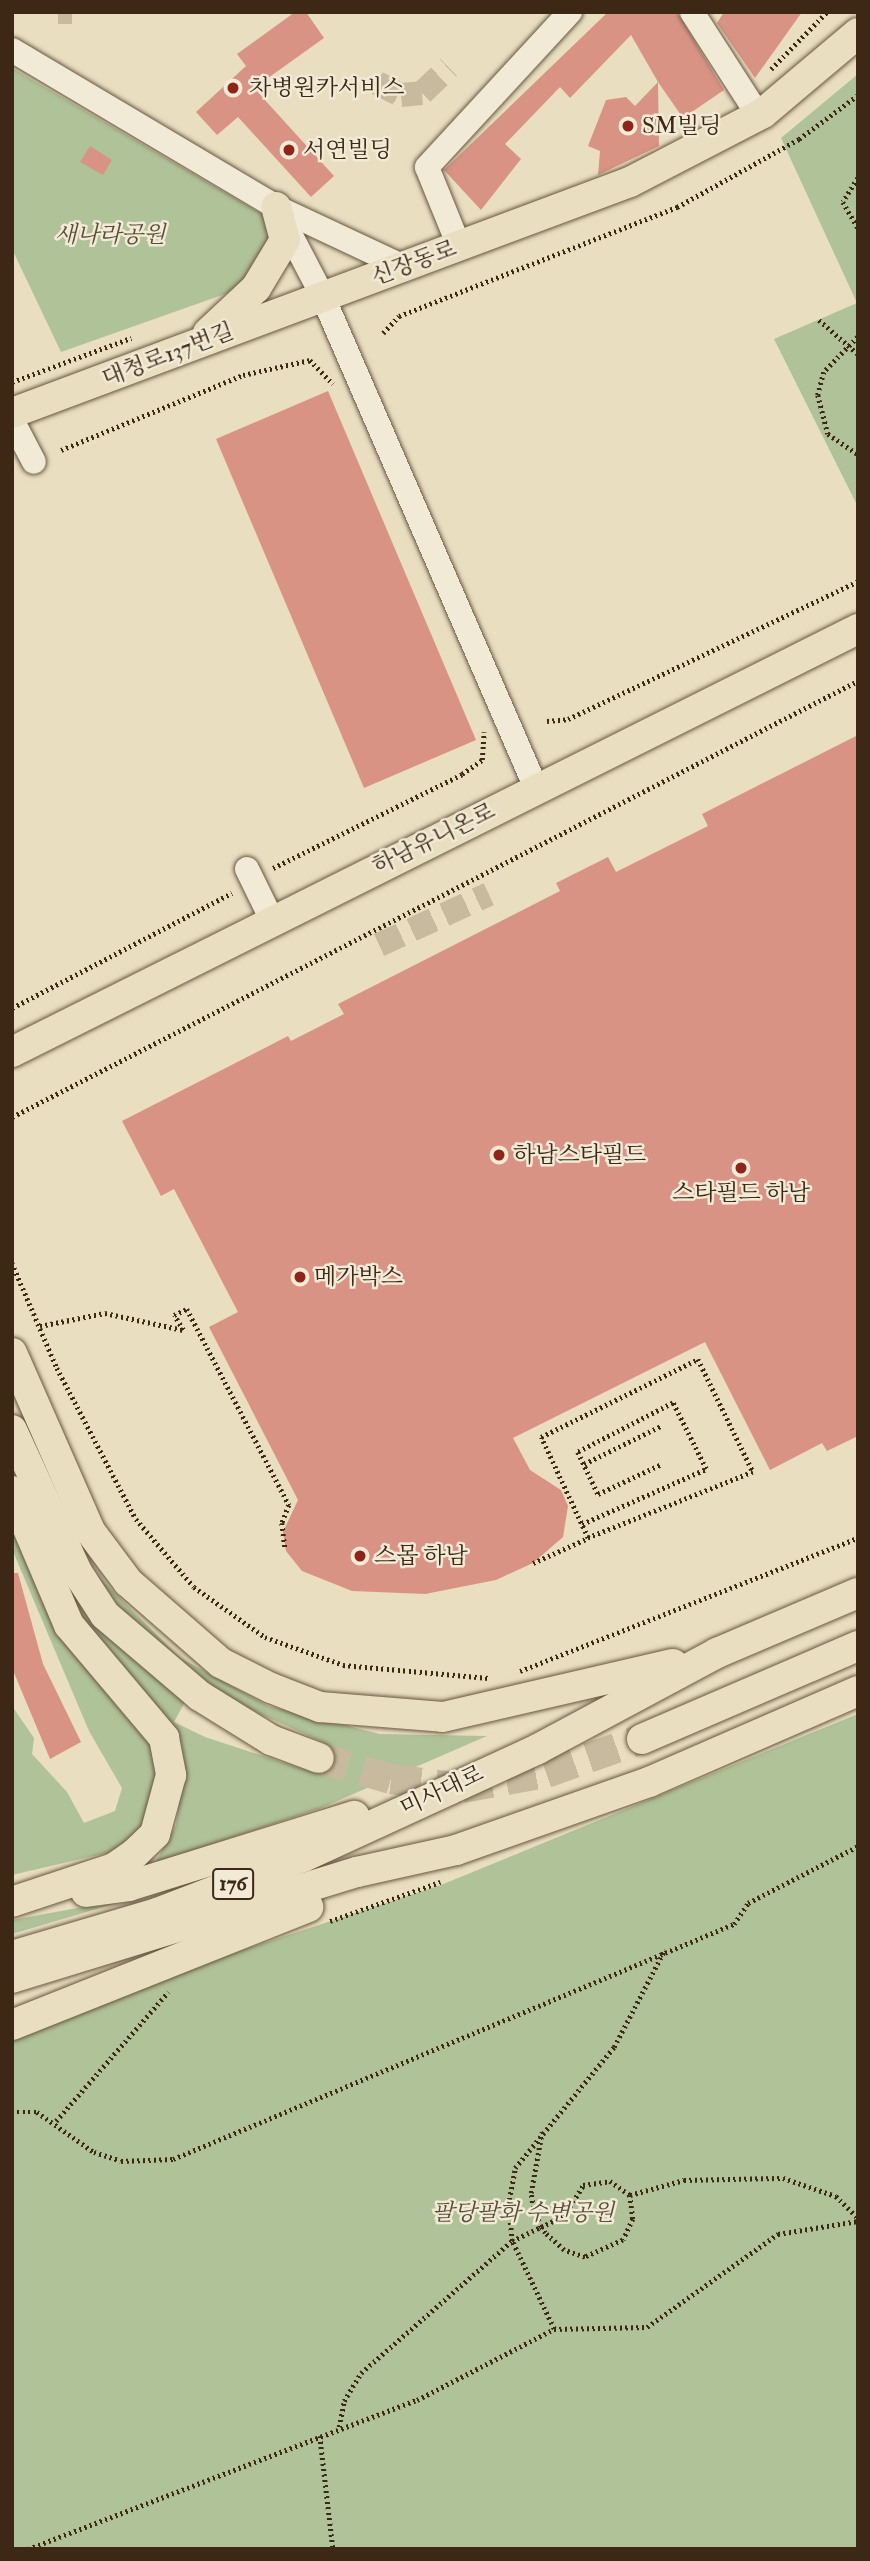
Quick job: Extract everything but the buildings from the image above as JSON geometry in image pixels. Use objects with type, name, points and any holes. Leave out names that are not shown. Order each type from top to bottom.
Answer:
[{"type":"main road","name":"신장동로","points":[[323,297],[630,182],[758,115],[822,69],[858,33]]},
{"type":"main road","points":[[196,344],[256,288],[285,240],[276,207]]},
{"type":"main road","name":"대청로137번길","points":[[12,413],[323,297]]},
{"type":"main road","name":"하남유니온로","points":[[12,1052],[858,629]]},
{"type":"main road","points":[[12,1353],[90,1531],[128,1583],[221,1663],[271,1688],[320,1707],[443,1717],[717,1653]]},
{"type":"main road","points":[[12,1430],[77,1572],[106,1615],[200,1696],[271,1741],[319,1758]]},
{"type":"main road","points":[[12,1491],[69,1625],[164,1738],[171,1775],[155,1834],[114,1868],[12,1903]]},
{"type":"main road","name":"미사대로","points":[[12,1956],[157,1913],[303,1857],[445,1788],[538,1749],[717,1653],[858,1593]]},
{"type":"main road","points":[[642,1739],[858,1646]]},
{"type":"main road","name":"176","points":[[12,1978],[357,1872],[456,1850],[649,1782],[858,1691]]},
{"type":"main road","points":[[12,1903],[130,1885],[445,1788]]},
{"type":"main road","points":[[12,2025],[456,1850]]},
{"type":"street","points":[[459,246],[428,167],[570,12]]},
{"type":"street","points":[[692,12],[758,115]]},
{"type":"street","points":[[12,50],[276,207],[404,267]]},
{"type":"street","points":[[276,207],[323,297],[536,788]]},
{"type":"street","points":[[12,420],[34,462]]},
{"type":"street","points":[[247,869],[272,920]]},
{"type":"street","points":[[12,1885],[70,1881]]},
{"type":"path","points":[[383,333],[400,316],[677,207],[799,139],[858,95]]},
{"type":"path","points":[[858,178],[843,202],[858,228]]},
{"type":"path","points":[[820,320],[847,347],[858,354]]},
{"type":"path","points":[[858,337],[824,372],[819,416],[828,433],[858,454]]},
{"type":"path","points":[[61,450],[243,375],[310,360],[320,370]]},
{"type":"path","points":[[547,721],[568,719],[858,581]]},
{"type":"path","points":[[12,1117],[858,681]]},
{"type":"path","points":[[273,868],[482,760]]},
{"type":"path","points":[[12,1008],[232,893]]},
{"type":"path","points":[[12,1263],[40,1326],[136,1519],[194,1587],[265,1637],[343,1665],[496,1679]]},
{"type":"path","points":[[40,1326],[105,1313],[183,1330],[174,1315],[187,1308],[289,1505],[282,1523],[285,1547]]},
{"type":"path","points":[[533,1563],[753,1472],[698,1359],[541,1437],[588,1538]]},
{"type":"path","points":[[582,1524],[706,1469],[673,1403],[578,1452],[598,1494],[662,1464]]},
{"type":"path","points":[[584,1464],[662,1426]]},
{"type":"path","points":[[509,1675],[858,1538]]},
{"type":"path","points":[[12,2112],[37,2112],[56,2121],[94,2152],[112,2158],[173,2159],[665,1948],[734,1924],[748,1903],[858,1846]]},
{"type":"path","points":[[554,2329],[512,2241],[508,2205],[515,2168],[614,2047],[665,1948]]},
{"type":"path","points":[[56,2121],[178,1981]]},
{"type":"path","points":[[542,2132],[531,2193],[541,2227],[564,2250],[599,2254],[629,2230],[630,2195]]},
{"type":"path","points":[[339,2428],[344,2402],[361,2373],[512,2241],[564,2216],[572,2194],[597,2180],[630,2195],[684,2180],[771,2177],[813,2185],[858,2219]]},
{"type":"path","points":[[28,2549],[417,2400],[554,2329],[647,2327],[778,2234],[858,2219]]},
{"type":"path","points":[[320,2436],[333,2549]]},
{"type":"green space","name":"새나라공원","points":[[12,68],[265,216],[278,227],[270,278],[61,352],[12,249]]},
{"type":"green space","points":[[858,74],[858,507],[774,339],[857,303],[781,138]]},
{"type":"green space","points":[[12,1517],[78,1658],[155,1751],[159,1801],[128,1848],[12,1875],[12,1706],[34,1738],[32,1754],[67,1792],[84,1823],[115,1811],[122,1788],[89,1731],[12,1549]]},
{"type":"green space","points":[[54,1553],[186,1700],[174,1722],[205,1737],[315,1773],[325,1743],[218,1695],[121,1610],[96,1574],[179,1657],[268,1706],[380,1734],[487,1736],[321,1808],[155,1863],[176,1825],[183,1774],[86,1628]]},
{"type":"green space","name":"팔당팔화 수변공원","points":[[858,1714],[858,2549],[12,2549],[12,2039],[185,1969],[441,1885]]},
{"type":"green space","points":[[121,1900],[117,1903],[12,1934],[12,1920]]},
{"type":"tunnel","points":[[58,12],[72,12]]},
{"type":"tunnel","points":[[377,83],[401,95],[422,93],[449,67]]},
{"type":"tunnel","points":[[379,945],[489,894]]},
{"type":"tunnel","points":[[319,1758],[391,1779],[462,1788],[546,1773],[642,1739]]},
{"type":"place","name":"차병원카서비스","points":[[233,88]]},
{"type":"place","name":"SM빌딩","points":[[628,126]]},
{"type":"place","name":"서연빌딩","points":[[289,150]]},
{"type":"place","name":"하남스타필드","points":[[499,1155]]},
{"type":"place","name":"스타필드 하남","points":[[741,1168]]},
{"type":"place","name":"메가박스","points":[[300,1277]]},
{"type":"place","name":"스몹 하남","points":[[360,1556]]}]
